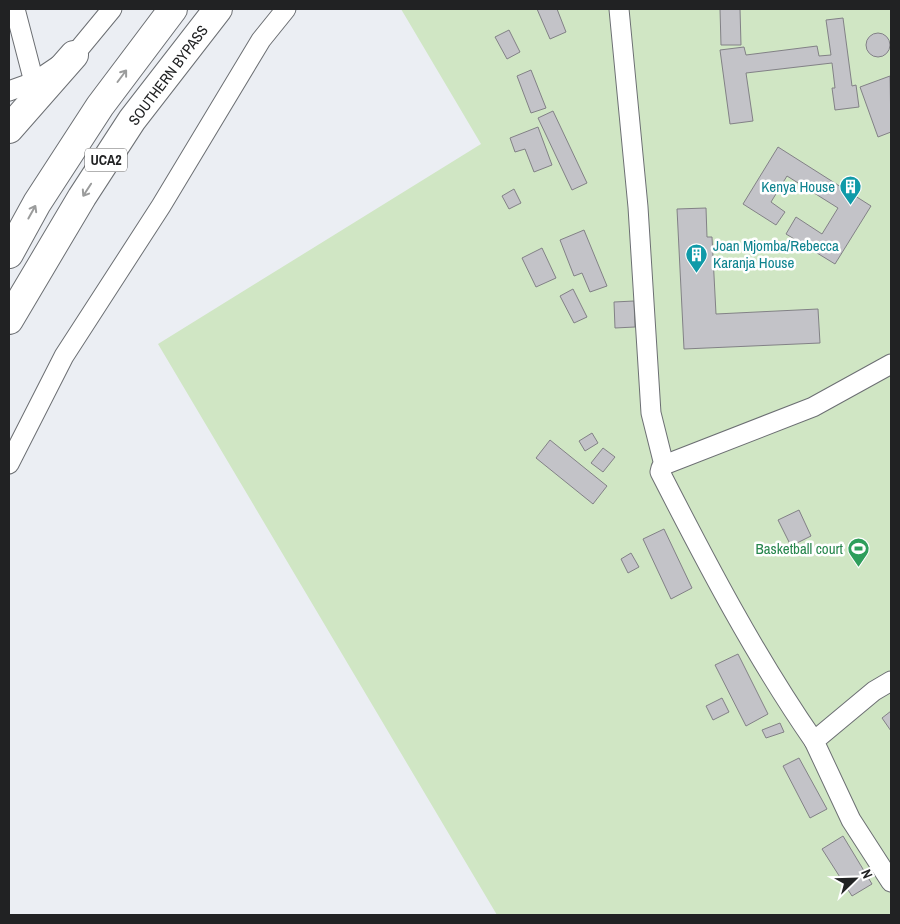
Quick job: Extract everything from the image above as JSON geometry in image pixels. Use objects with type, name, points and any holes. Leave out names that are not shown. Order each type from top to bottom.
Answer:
[{"type":"highway","name":"UCA2","points":[[9,254],[37,203],[100,106],[174,9]]},
{"type":"highway","name":"SOUTHERN BYPASS","points":[[9,320],[82,197],[132,120],[218,9]]},
{"type":"highway","points":[[9,129],[74,55]]},
{"type":"street","points":[[16,9],[34,82]]},
{"type":"street","points":[[9,90],[34,82],[74,55],[112,9]]},
{"type":"street","points":[[9,464],[64,356],[161,206],[261,40],[286,9]]},
{"type":"street","points":[[619,9],[638,207],[651,413],[664,465]]},
{"type":"street","points":[[891,364],[813,407],[664,465],[660,472],[706,562],[786,700],[814,741],[851,820],[891,882]]},
{"type":"street","points":[[814,741],[874,691],[891,681]]},
{"type":"green space","points":[[401,9],[891,9],[891,915],[497,915],[158,344],[481,144]]},
{"type":"building","points":[[537,9],[557,9],[566,32],[550,39]]},
{"type":"building","points":[[720,9],[740,9],[741,45],[721,45]]},
{"type":"building","points":[[843,18],[852,86],[856,85],[859,107],[835,110],[832,88],[835,88],[832,63],[746,73],[753,121],[730,124],[720,50],[744,47],[746,55],[817,46],[819,56],[831,55],[826,20]]},
{"type":"building","points":[[509,30],[520,52],[507,59],[495,37]]},
{"type":"building","points":[[878,33],[886,37],[890,45],[886,53],[878,57],[870,53],[866,45],[870,37]]},
{"type":"building","points":[[531,70],[546,108],[531,113],[517,76]]},
{"type":"building","points":[[890,76],[891,132],[878,137],[860,87]]},
{"type":"building","points":[[553,111],[587,183],[572,190],[538,118]]},
{"type":"building","points":[[538,127],[552,165],[534,172],[525,149],[515,152],[510,138]]},
{"type":"building","name":"Kenya House","points":[[778,147],[871,206],[835,264],[786,234],[796,217],[822,234],[838,208],[787,176],[771,202],[785,212],[776,225],[743,204]]},
{"type":"building","points":[[514,189],[521,203],[509,209],[502,196]]},
{"type":"building","name":"Joan Mjomba/Rebecca Karanja House","points":[[706,208],[707,237],[712,237],[716,314],[818,309],[820,343],[684,349],[677,209]]},
{"type":"building","points":[[584,230],[607,286],[590,292],[582,273],[574,276],[560,240]]},
{"type":"building","points":[[542,248],[556,278],[536,287],[522,258]]},
{"type":"building","points":[[573,289],[587,317],[574,323],[560,296]]},
{"type":"building","points":[[634,301],[635,327],[615,328],[614,302]]},
{"type":"building","points":[[592,433],[598,443],[585,451],[579,441]]},
{"type":"building","points":[[550,440],[607,486],[593,504],[536,458]]},
{"type":"building","points":[[603,448],[615,457],[603,472],[591,463]]},
{"type":"building","points":[[799,510],[811,536],[791,546],[778,520]]},
{"type":"building","points":[[664,529],[692,588],[671,599],[643,539]]},
{"type":"building","points":[[631,553],[639,567],[628,573],[621,559]]},
{"type":"building","points":[[738,654],[768,714],[746,726],[715,665]]},
{"type":"building","points":[[722,698],[729,712],[713,720],[706,706]]},
{"type":"building","points":[[891,711],[891,731],[882,718]]},
{"type":"building","points":[[780,723],[784,732],[766,738],[762,730]]},
{"type":"building","points":[[799,758],[827,809],[810,818],[783,766]]},
{"type":"building","points":[[843,836],[872,884],[852,896],[822,849]]},
{"type":"place","name":"Kenya House","points":[[851,205]]},
{"type":"place","name":"Joan Mjomba/Rebecca Karanja House","points":[[697,273]]},
{"type":"place","name":"Basketball court","points":[[859,567]]}]
